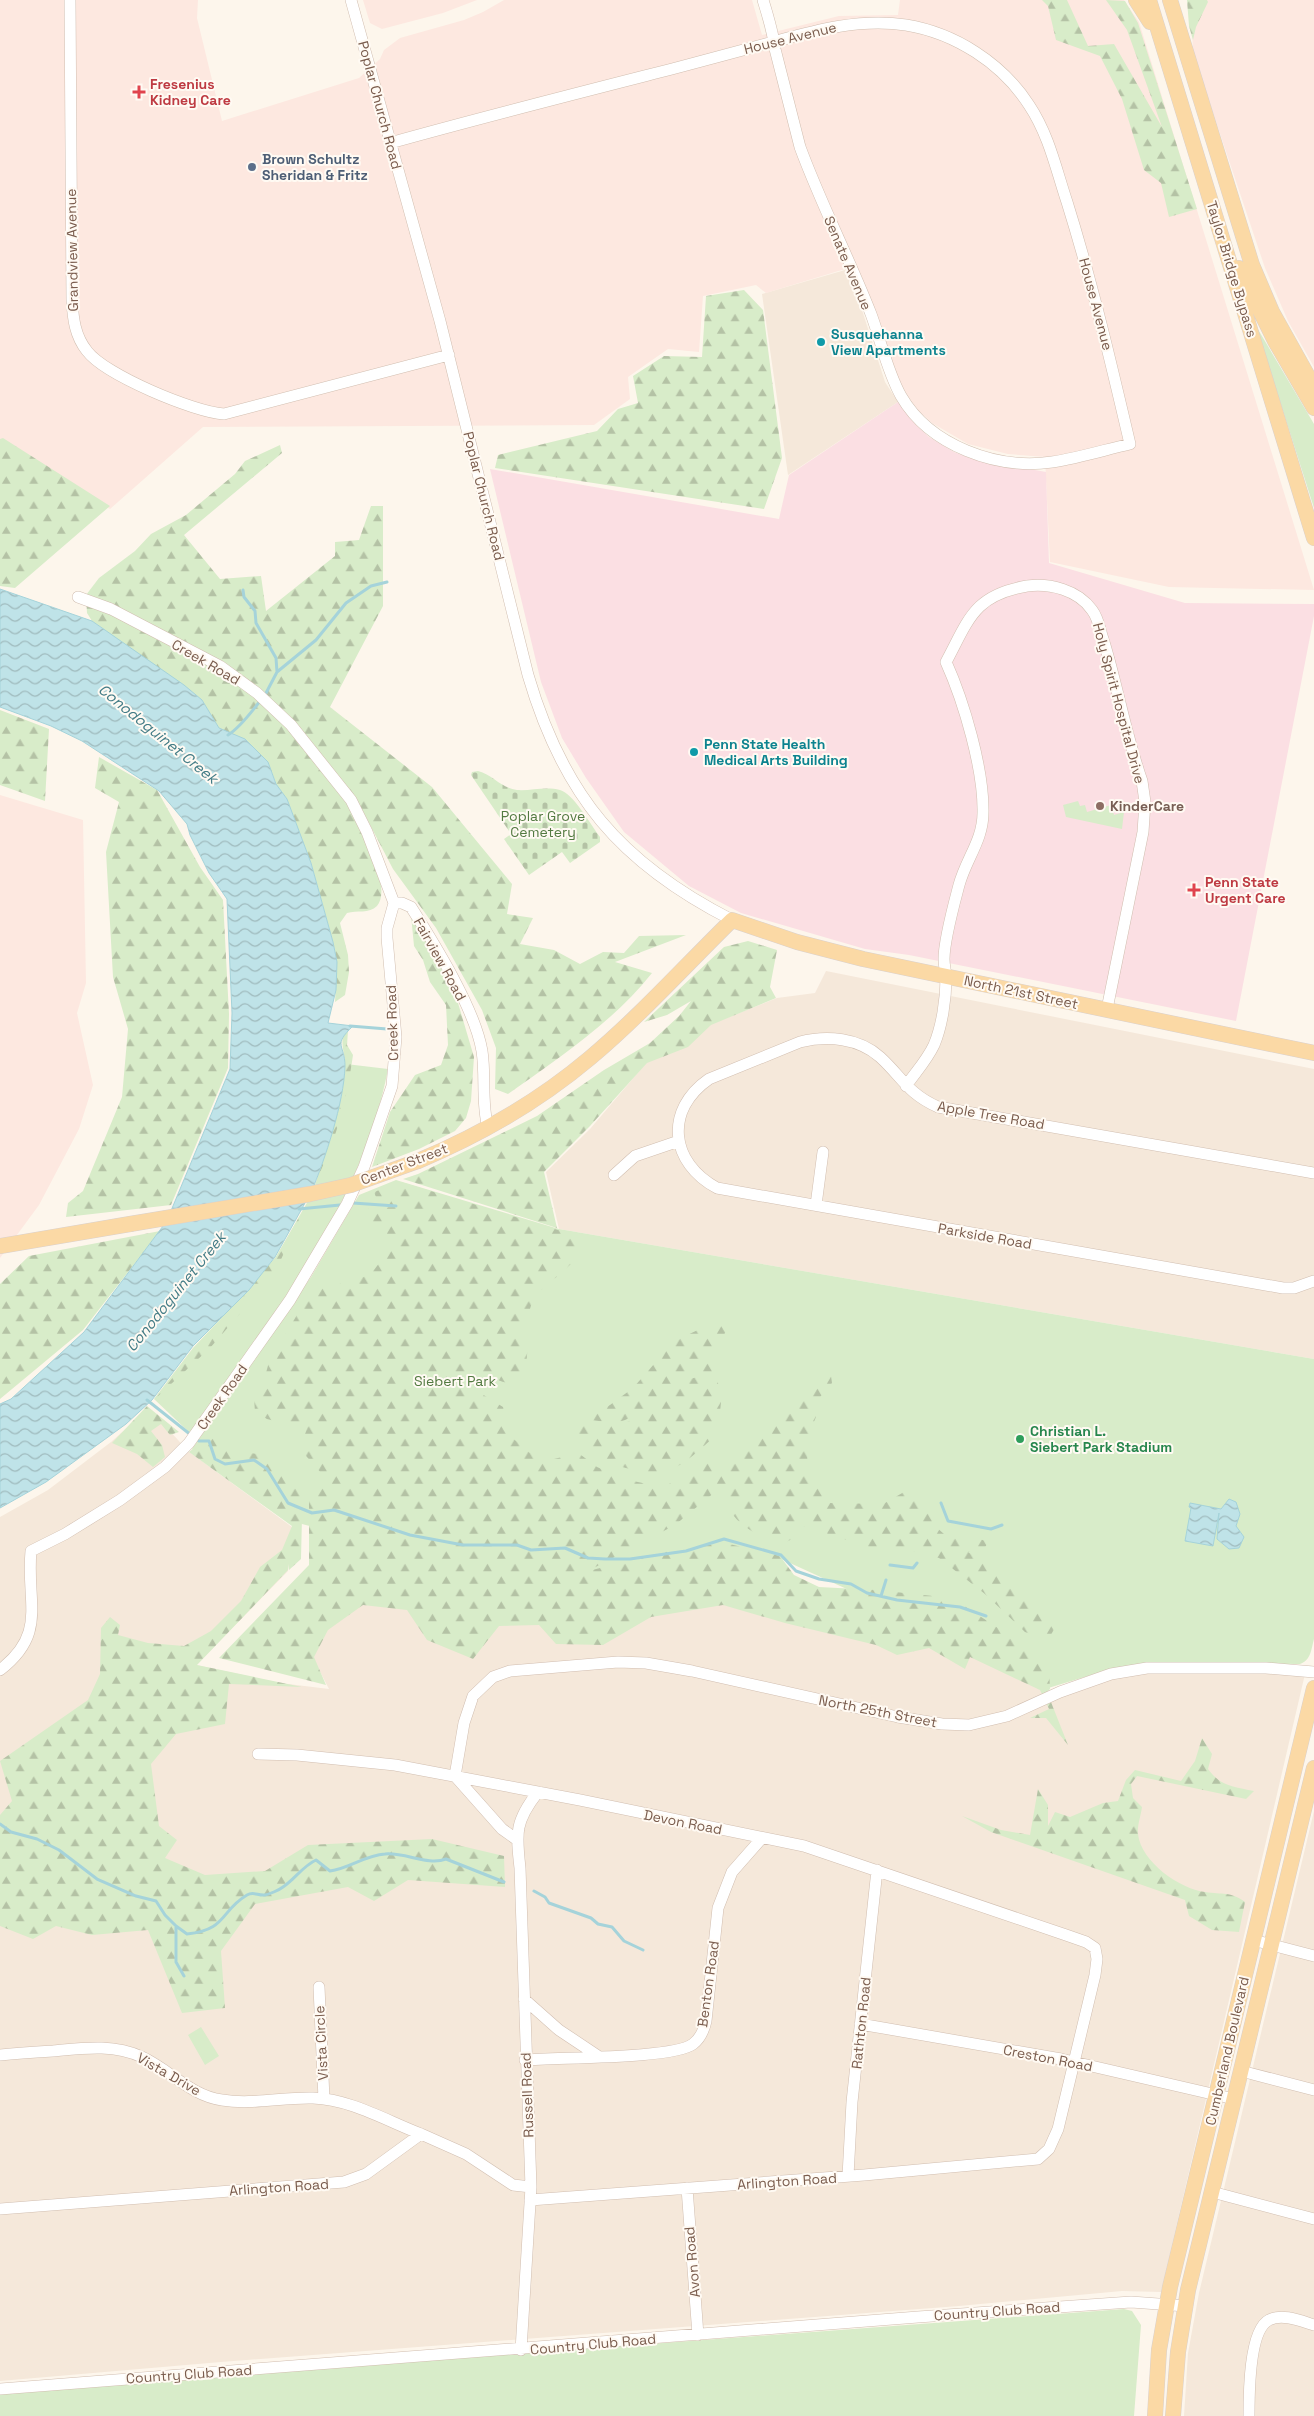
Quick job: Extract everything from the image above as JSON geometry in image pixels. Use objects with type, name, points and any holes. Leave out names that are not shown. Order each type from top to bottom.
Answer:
[{"type":"main road","points":[[1136,0],[1163,44]]},
{"type":"main road","name":"Taylor Bridge Bypass","points":[[1149,0],[1314,538]]},
{"type":"main road","name":"Taylor Bridge Bypass","points":[[1170,0],[1252,265],[1272,312],[1314,387]]},
{"type":"main road","points":[[1180,0],[1182,42]]},
{"type":"main road","points":[[1218,224],[1267,325],[1314,408]]},
{"type":"main road","name":"North 21st Street","points":[[732,920],[821,949],[1314,1053]]},
{"type":"main road","name":"Center Street","points":[[0,1246],[310,1194],[351,1185],[418,1161],[488,1128],[539,1096],[591,1057],[732,920]]},
{"type":"main road","name":"Cumberland Boulevard","points":[[1155,2416],[1158,2358],[1167,2303],[1314,1688]]},
{"type":"main road","name":"Cumberland Boulevard","points":[[1173,2416],[1175,2375],[1186,2306],[1271,1945],[1312,1789],[1314,1768]]},
{"type":"street","name":"Grandview Avenue","points":[[70,0],[72,300],[78,335],[87,352],[95,360],[117,374],[189,406],[210,413],[224,414],[449,355]]},
{"type":"street","name":"Poplar Church Road","points":[[351,0],[449,355],[528,675],[546,730],[558,757],[580,793],[616,839],[668,884],[732,920]]},
{"type":"street","name":"Senate Avenue","points":[[764,0],[800,147],[872,316],[897,388],[915,415],[939,436],[954,445],[996,459],[1018,462],[1051,462],[1130,444]]},
{"type":"street","name":"House Avenue","points":[[390,143],[841,24],[892,23],[908,25],[941,34],[974,51],[996,68],[1019,91],[1038,121],[1050,149],[1096,301],[1130,444]]},
{"type":"street","name":"Holy Spirit Hospital Drive","points":[[906,1086],[934,1045],[946,990],[944,958],[956,897],[966,864],[980,838],[983,816],[983,796],[971,742],[954,681],[946,662],[974,612],[985,600],[1004,591],[1028,586],[1058,588],[1072,593],[1086,603],[1099,623],[1142,781],[1145,802],[1143,832],[1106,1010]]},
{"type":"street","name":"Creek Road","points":[[0,1670],[15,1659],[23,1649],[31,1629],[31,1551],[58,1538],[127,1495],[165,1466],[188,1443],[308,1271],[347,1204],[364,1167],[385,1109],[394,1066],[396,1037],[387,928],[394,903],[371,840],[351,800],[291,725],[261,696],[220,666],[111,608],[78,597]]},
{"type":"street","name":"Fairview Road","points":[[394,903],[402,903],[411,907],[462,997],[477,1028],[482,1052],[484,1109],[488,1128]]},
{"type":"street","name":"Apple Tree Road","points":[[679,1141],[678,1125],[682,1111],[687,1100],[700,1085],[727,1071],[812,1039],[840,1039],[862,1046],[880,1058],[906,1086],[928,1102],[948,1109],[1314,1173]]},
{"type":"street","points":[[614,1175],[636,1156],[679,1141]]},
{"type":"street","name":"Parkside Road","points":[[679,1141],[691,1168],[717,1188],[1283,1288],[1300,1287],[1314,1281]]},
{"type":"street","points":[[816,1206],[823,1152]]},
{"type":"street","name":"North 25th Street","points":[[455,1776],[464,1723],[474,1696],[493,1677],[525,1670],[618,1662],[646,1663],[898,1717],[960,1725],[981,1724],[1001,1718],[1060,1692],[1129,1670],[1146,1668],[1266,1668],[1314,1672]]},
{"type":"street","name":"Devon Road","points":[[258,1754],[348,1760],[455,1776],[804,1846],[1086,1942],[1095,1948],[1097,1959],[1095,1975],[1073,2062]]},
{"type":"street","points":[[455,1776],[502,1829],[516,1839]]},
{"type":"street","name":"Russell Road","points":[[521,2350],[531,2187],[525,2060],[520,1868],[516,1839],[523,1814],[538,1792]]},
{"type":"street","name":"Benton Road","points":[[525,2060],[670,2052],[683,2049],[700,2038],[706,2021],[720,1900],[732,1872],[762,1838]]},
{"type":"street","name":"Rathton Road","points":[[848,2176],[849,2138],[877,1870]]},
{"type":"street","points":[[1254,1940],[1314,1956]]},
{"type":"street","name":"Vista Circle","points":[[319,1987],[324,2099]]},
{"type":"street","points":[[524,1999],[559,2030],[598,2056]]},
{"type":"street","name":"Creston Road","points":[[860,2024],[903,2030],[1073,2062],[1234,2099]]},
{"type":"street","name":"Vista Drive","points":[[0,2055],[93,2047],[112,2048],[143,2058],[185,2085],[201,2093],[223,2100],[324,2099],[350,2106],[421,2134]]},
{"type":"street","name":"Arlington Road","points":[[530,2200],[848,2176],[1022,2161],[1043,2156],[1050,2149],[1058,2129],[1073,2062]]},
{"type":"street","points":[[1241,2071],[1314,2090]]},
{"type":"street","points":[[421,2134],[466,2154],[505,2182],[519,2187],[531,2187]]},
{"type":"street","name":"Arlington Road","points":[[0,2209],[344,2182],[366,2174],[421,2134]]},
{"type":"street","name":"Avon Road","points":[[687,2188],[698,2335]]},
{"type":"street","points":[[1212,2192],[1314,2219]]},
{"type":"street","name":"Country Club Road","points":[[0,2390],[1122,2302],[1167,2303],[1186,2306]]},
{"type":"street","points":[[1249,2416],[1252,2365],[1261,2328],[1268,2320],[1281,2318],[1314,2324]]},
{"type":"shaded area","points":[[0,0],[198,0],[197,18],[222,121],[359,78],[380,59],[384,50],[400,38],[464,20],[504,0],[752,0],[762,35],[839,16],[898,15],[900,0],[1124,0],[1139,22],[1314,590],[1169,587],[1050,562],[1045,457],[1008,454],[968,444],[932,423],[919,411],[907,395],[898,377],[855,266],[766,293],[756,285],[703,296],[699,352],[668,349],[628,377],[630,399],[594,425],[203,427],[110,509],[0,439]]},
{"type":"shaded area","points":[[363,0],[477,0],[443,13],[382,29],[370,23]]},
{"type":"shaded area","points":[[1191,0],[1314,0],[1314,367],[1288,321],[1265,268],[1193,53]]},
{"type":"shaded area","points":[[845,270],[862,310],[885,382],[898,402],[788,475],[762,294]]},
{"type":"shaded area","points":[[898,402],[915,424],[929,437],[954,452],[970,458],[1046,472],[1049,563],[1185,603],[1314,604],[1314,616],[1236,1021],[909,955],[865,949],[741,913],[689,886],[624,832],[586,778],[562,738],[541,682],[490,469],[779,519],[789,475]]},
{"type":"shaded area","points":[[0,795],[83,820],[86,983],[77,1013],[93,1085],[79,1129],[39,1205],[0,1258]]},
{"type":"shaded area","points":[[826,971],[1314,1069],[1314,1359],[559,1229],[546,1172],[590,1129],[647,1062],[709,1025],[777,998],[815,993]]},
{"type":"shaded area","points":[[149,1408],[188,1451],[292,1527],[288,1571],[196,1665],[280,1683],[329,1689],[312,1656],[328,1626],[366,1599],[501,1621],[652,1612],[723,1600],[1017,1665],[1052,1698],[1113,1678],[1151,1673],[1305,1674],[1161,2292],[1122,2291],[959,2306],[221,2362],[0,2381],[0,1517],[48,1490],[111,1442]]},
{"type":"shaded area","points":[[1314,1811],[1314,2416],[1184,2416],[1188,2353],[1199,2293]]},
{"type":"green space","points":[[1042,0],[1067,0],[1088,46],[1114,44],[1162,127],[1127,30],[1106,0],[1125,1],[1138,23],[1197,209],[1169,217],[1161,183],[1144,170],[1122,99],[1100,56],[1056,40],[1048,6]]},
{"type":"green space","points":[[1187,0],[1207,0],[1208,2],[1196,27],[1193,40],[1189,26]]},
{"type":"green space","points":[[744,290],[763,310],[782,458],[764,509],[495,468],[498,455],[597,431],[618,409],[638,403],[633,376],[664,356],[702,357],[706,296]]},
{"type":"green space","points":[[1256,326],[1314,424],[1314,508]]},
{"type":"green space","points":[[3,438],[110,506],[15,588],[0,586],[0,439]]},
{"type":"green space","points":[[280,445],[282,453],[184,535],[220,579],[261,576],[266,611],[335,556],[335,542],[359,540],[371,506],[383,506],[383,606],[330,707],[432,787],[512,884],[507,914],[533,918],[520,944],[554,950],[580,964],[603,952],[624,953],[639,936],[686,935],[615,962],[652,973],[637,991],[603,1023],[566,1053],[508,1094],[495,1089],[496,1048],[482,1010],[436,928],[393,869],[356,798],[348,801],[378,870],[381,897],[374,908],[367,911],[347,913],[340,923],[348,955],[349,972],[345,995],[335,1002],[337,962],[311,863],[287,799],[276,784],[268,762],[219,728],[202,700],[92,621],[87,613],[86,595],[99,578],[135,551],[151,534],[186,515],[235,474],[245,461]]},
{"type":"green space","points":[[0,710],[49,729],[45,801],[0,785]]},
{"type":"green space","points":[[99,757],[157,790],[200,867],[223,900],[229,1014],[228,1068],[171,1205],[66,1217],[68,1203],[83,1191],[122,1097],[128,1029],[113,977],[106,852],[119,802],[95,788]]},
{"type":"green space","name":"Poplar Grove Cemetery","points":[[478,771],[511,789],[549,788],[565,792],[587,818],[600,837],[600,842],[570,863],[562,852],[529,875],[504,839],[511,834],[471,775],[472,772]]},
{"type":"green space","points":[[1078,801],[1080,806],[1085,805],[1087,812],[1111,805],[1114,815],[1124,812],[1122,829],[1066,817],[1063,805]]},
{"type":"green space","points":[[411,915],[427,940],[458,1003],[474,1057],[471,1101],[466,1118],[455,1131],[419,1149],[372,1167],[390,1112],[415,1075],[441,1065],[448,1045],[446,1005],[430,982],[423,960],[414,946]]},
{"type":"green space","points":[[748,941],[777,950],[770,987],[776,998],[711,1025],[688,1047],[647,1063],[590,1126],[544,1172],[557,1228],[403,1179],[418,1174],[537,1116],[604,1070],[650,1043],[679,1016],[691,1001],[667,1015],[644,1022],[724,947]]},
{"type":"green space","points":[[348,1031],[347,1045],[353,1055],[347,1088],[336,1133],[317,1179],[340,1107],[345,1078],[343,1035]]},
{"type":"green space","points":[[346,1064],[388,1069],[375,1119],[357,1168],[335,1215],[309,1261],[251,1349],[191,1434],[154,1399],[193,1348],[248,1290],[276,1257],[312,1194],[333,1129]]},
{"type":"green space","name":"Siebert Park","points":[[396,1180],[559,1229],[1314,1359],[1314,1639],[1308,1657],[1300,1664],[1152,1663],[1111,1669],[1045,1689],[862,1596],[779,1558],[613,1584],[436,1559],[302,1524],[192,1449],[311,1277],[359,1195]]},
{"type":"green space","points":[[401,1182],[558,1230],[577,1233],[585,1241],[577,1257],[538,1293],[532,1302],[522,1332],[528,1344],[525,1378],[518,1385],[481,1374],[478,1381],[482,1394],[503,1407],[509,1435],[530,1453],[546,1461],[562,1457],[573,1449],[597,1467],[624,1479],[661,1487],[674,1482],[707,1463],[730,1461],[802,1403],[810,1389],[817,1382],[831,1376],[832,1383],[816,1402],[816,1417],[808,1436],[807,1473],[831,1487],[829,1503],[883,1504],[904,1492],[922,1496],[936,1527],[944,1534],[989,1541],[984,1549],[968,1552],[999,1572],[1036,1610],[1055,1615],[1057,1624],[1048,1640],[1025,1632],[985,1594],[939,1558],[913,1551],[869,1547],[803,1526],[790,1540],[780,1546],[750,1530],[735,1518],[725,1500],[721,1487],[675,1525],[588,1571],[682,1548],[725,1543],[780,1556],[794,1575],[819,1587],[876,1590],[952,1598],[1044,1658],[1049,1670],[1050,1689],[1047,1692],[1068,1745],[1046,1718],[1030,1718],[1049,1709],[1040,1690],[970,1657],[965,1669],[929,1648],[897,1655],[876,1645],[785,1623],[723,1605],[651,1617],[603,1645],[556,1644],[539,1625],[499,1626],[473,1659],[427,1640],[407,1610],[363,1605],[328,1630],[314,1657],[326,1685],[219,1658],[309,1565],[309,1497],[328,1481],[300,1449],[308,1425],[295,1434],[283,1423],[267,1419],[255,1412],[254,1398],[264,1380],[269,1362],[313,1288],[326,1288],[370,1275],[387,1253],[387,1231],[372,1229],[362,1218],[369,1208],[398,1207],[378,1202],[374,1192]]},
{"type":"green space","points":[[305,1207],[278,1266],[277,1277],[265,1285],[210,1348],[156,1398],[217,1324],[276,1257]]},
{"type":"green space","points":[[160,1231],[83,1330],[0,1399],[0,1284],[29,1256]]},
{"type":"green space","points":[[723,1318],[727,1320],[727,1330],[712,1352],[712,1372],[698,1372],[684,1377],[656,1405],[625,1420],[615,1423],[591,1420],[592,1415],[610,1405],[633,1388],[669,1347],[681,1338]]},
{"type":"green space","points":[[705,1375],[713,1377],[718,1382],[720,1389],[721,1405],[715,1436],[690,1458],[676,1467],[661,1473],[653,1473],[619,1466],[597,1457],[588,1451],[580,1441],[576,1424],[616,1426],[627,1422],[658,1409],[686,1380]]},
{"type":"green space","points":[[147,1406],[179,1432],[170,1435],[161,1424],[151,1431],[162,1445],[165,1457],[153,1467],[137,1454],[112,1443]]},
{"type":"green space","points":[[206,1438],[212,1438],[230,1451],[259,1454],[287,1474],[303,1475],[301,1559],[289,1570],[289,1564],[288,1570],[197,1665],[302,1687],[229,1684],[225,1724],[176,1734],[151,1764],[159,1826],[177,1840],[165,1858],[205,1875],[265,1871],[308,1845],[432,1839],[504,1856],[505,1887],[408,1880],[374,1901],[348,1887],[255,1904],[221,1951],[225,2008],[182,2013],[148,1930],[92,1935],[56,1926],[33,1939],[0,1926],[0,1815],[12,1801],[0,1761],[88,1700],[100,1674],[101,1628],[110,1617],[120,1625],[118,1635],[148,1643],[184,1646],[211,1631],[241,1601],[260,1567],[282,1550],[292,1526],[189,1452]]},
{"type":"green space","points":[[1202,1738],[1212,1754],[1208,1769],[1213,1775],[1228,1785],[1254,1791],[1246,1799],[1137,1776],[1131,1784],[1133,1798],[1142,1807],[1138,1834],[1146,1854],[1154,1864],[1174,1880],[1195,1890],[1230,1895],[1245,1902],[1239,1932],[1212,1930],[1189,1916],[1185,1900],[991,1832],[962,1816],[1001,1830],[1030,1835],[1038,1789],[1048,1805],[1048,1826],[1055,1812],[1070,1817],[1103,1803],[1118,1801],[1126,1780],[1135,1770],[1181,1781],[1195,1761]]},
{"type":"green space","points":[[201,2027],[219,2056],[205,2065],[188,2035]]},
{"type":"green space","points":[[1124,2309],[1132,2311],[1141,2325],[1134,2416],[0,2416],[0,2392]]},
{"type":"water","name":"Conodoguinet Creek","points":[[0,589],[92,621],[184,685],[202,700],[219,728],[245,739],[268,762],[276,784],[287,799],[311,863],[333,942],[337,962],[336,990],[328,1023],[353,1026],[341,1042],[345,1066],[341,1097],[328,1148],[311,1193],[168,1218],[230,1069],[232,1013],[227,899],[209,873],[190,835],[187,824],[159,791],[82,741],[51,726],[0,707]]},
{"type":"water","name":"Conodoguinet Creek","points":[[310,1194],[275,1257],[249,1290],[193,1346],[152,1400],[126,1424],[46,1482],[0,1508],[0,1404],[11,1399],[84,1332],[166,1222]]},
{"type":"water","points":[[1229,1499],[1236,1502],[1240,1514],[1236,1526],[1244,1537],[1239,1548],[1229,1549],[1217,1539],[1219,1513],[1213,1546],[1185,1541],[1191,1508],[1189,1507],[1190,1503],[1221,1509]]},
{"type":"waterway","points":[[265,695],[277,672],[316,640],[346,603],[371,586],[387,582]]},
{"type":"waterway","points":[[243,590],[244,597],[255,611],[256,623],[276,658],[277,672]]},
{"type":"waterway","points":[[228,735],[242,724],[261,700]]},
{"type":"waterway","points":[[350,1026],[387,1029]]},
{"type":"waterway","points":[[353,1203],[396,1206]]},
{"type":"waterway","points":[[299,1209],[340,1205]]},
{"type":"waterway","points":[[147,1400],[191,1435]]},
{"type":"waterway","points":[[196,1439],[199,1441],[209,1441],[215,1459],[225,1464],[254,1460],[267,1469],[288,1503],[312,1513],[334,1510],[410,1535],[463,1545],[517,1545],[531,1550],[565,1548],[588,1558],[605,1559],[630,1559],[686,1551],[724,1539],[781,1555],[796,1571],[819,1579],[851,1584],[867,1593],[897,1600],[960,1607],[986,1616]]},
{"type":"waterway","points":[[941,1503],[948,1521],[991,1529],[1002,1525]]},
{"type":"waterway","points":[[890,1565],[913,1568],[917,1563]]},
{"type":"waterway","points":[[881,1596],[886,1580]]},
{"type":"waterway","points":[[0,1824],[11,1832],[37,1839],[59,1850],[97,1879],[136,1896],[156,1901],[165,1915],[176,1926],[176,1962],[184,1976]]},
{"type":"waterway","points":[[176,1926],[187,1934],[209,1928],[222,1919],[238,1901],[247,1895],[252,1893],[265,1895],[277,1891],[316,1860],[330,1871],[385,1854],[432,1861],[446,1859],[504,1882]]},
{"type":"waterway","points":[[534,1891],[545,1897],[549,1903],[591,1918],[598,1924],[612,1927],[624,1941],[643,1950]]},
{"type":"place","name":"Fresenius Kidney Care","points":[[139,92]]},
{"type":"place","name":"Brown Schultz Sheridan & Fritz","points":[[252,167]]},
{"type":"place","name":"Susquehanna View Apartments","points":[[821,342]]},
{"type":"place","name":"Penn State Health Medical Arts Building","points":[[694,752]]},
{"type":"place","name":"KinderCare","points":[[1100,806]]},
{"type":"place","name":"Penn State Urgent Care","points":[[1194,890]]},
{"type":"place","name":"Christian L. Siebert Park Stadium","points":[[1020,1439]]}]
